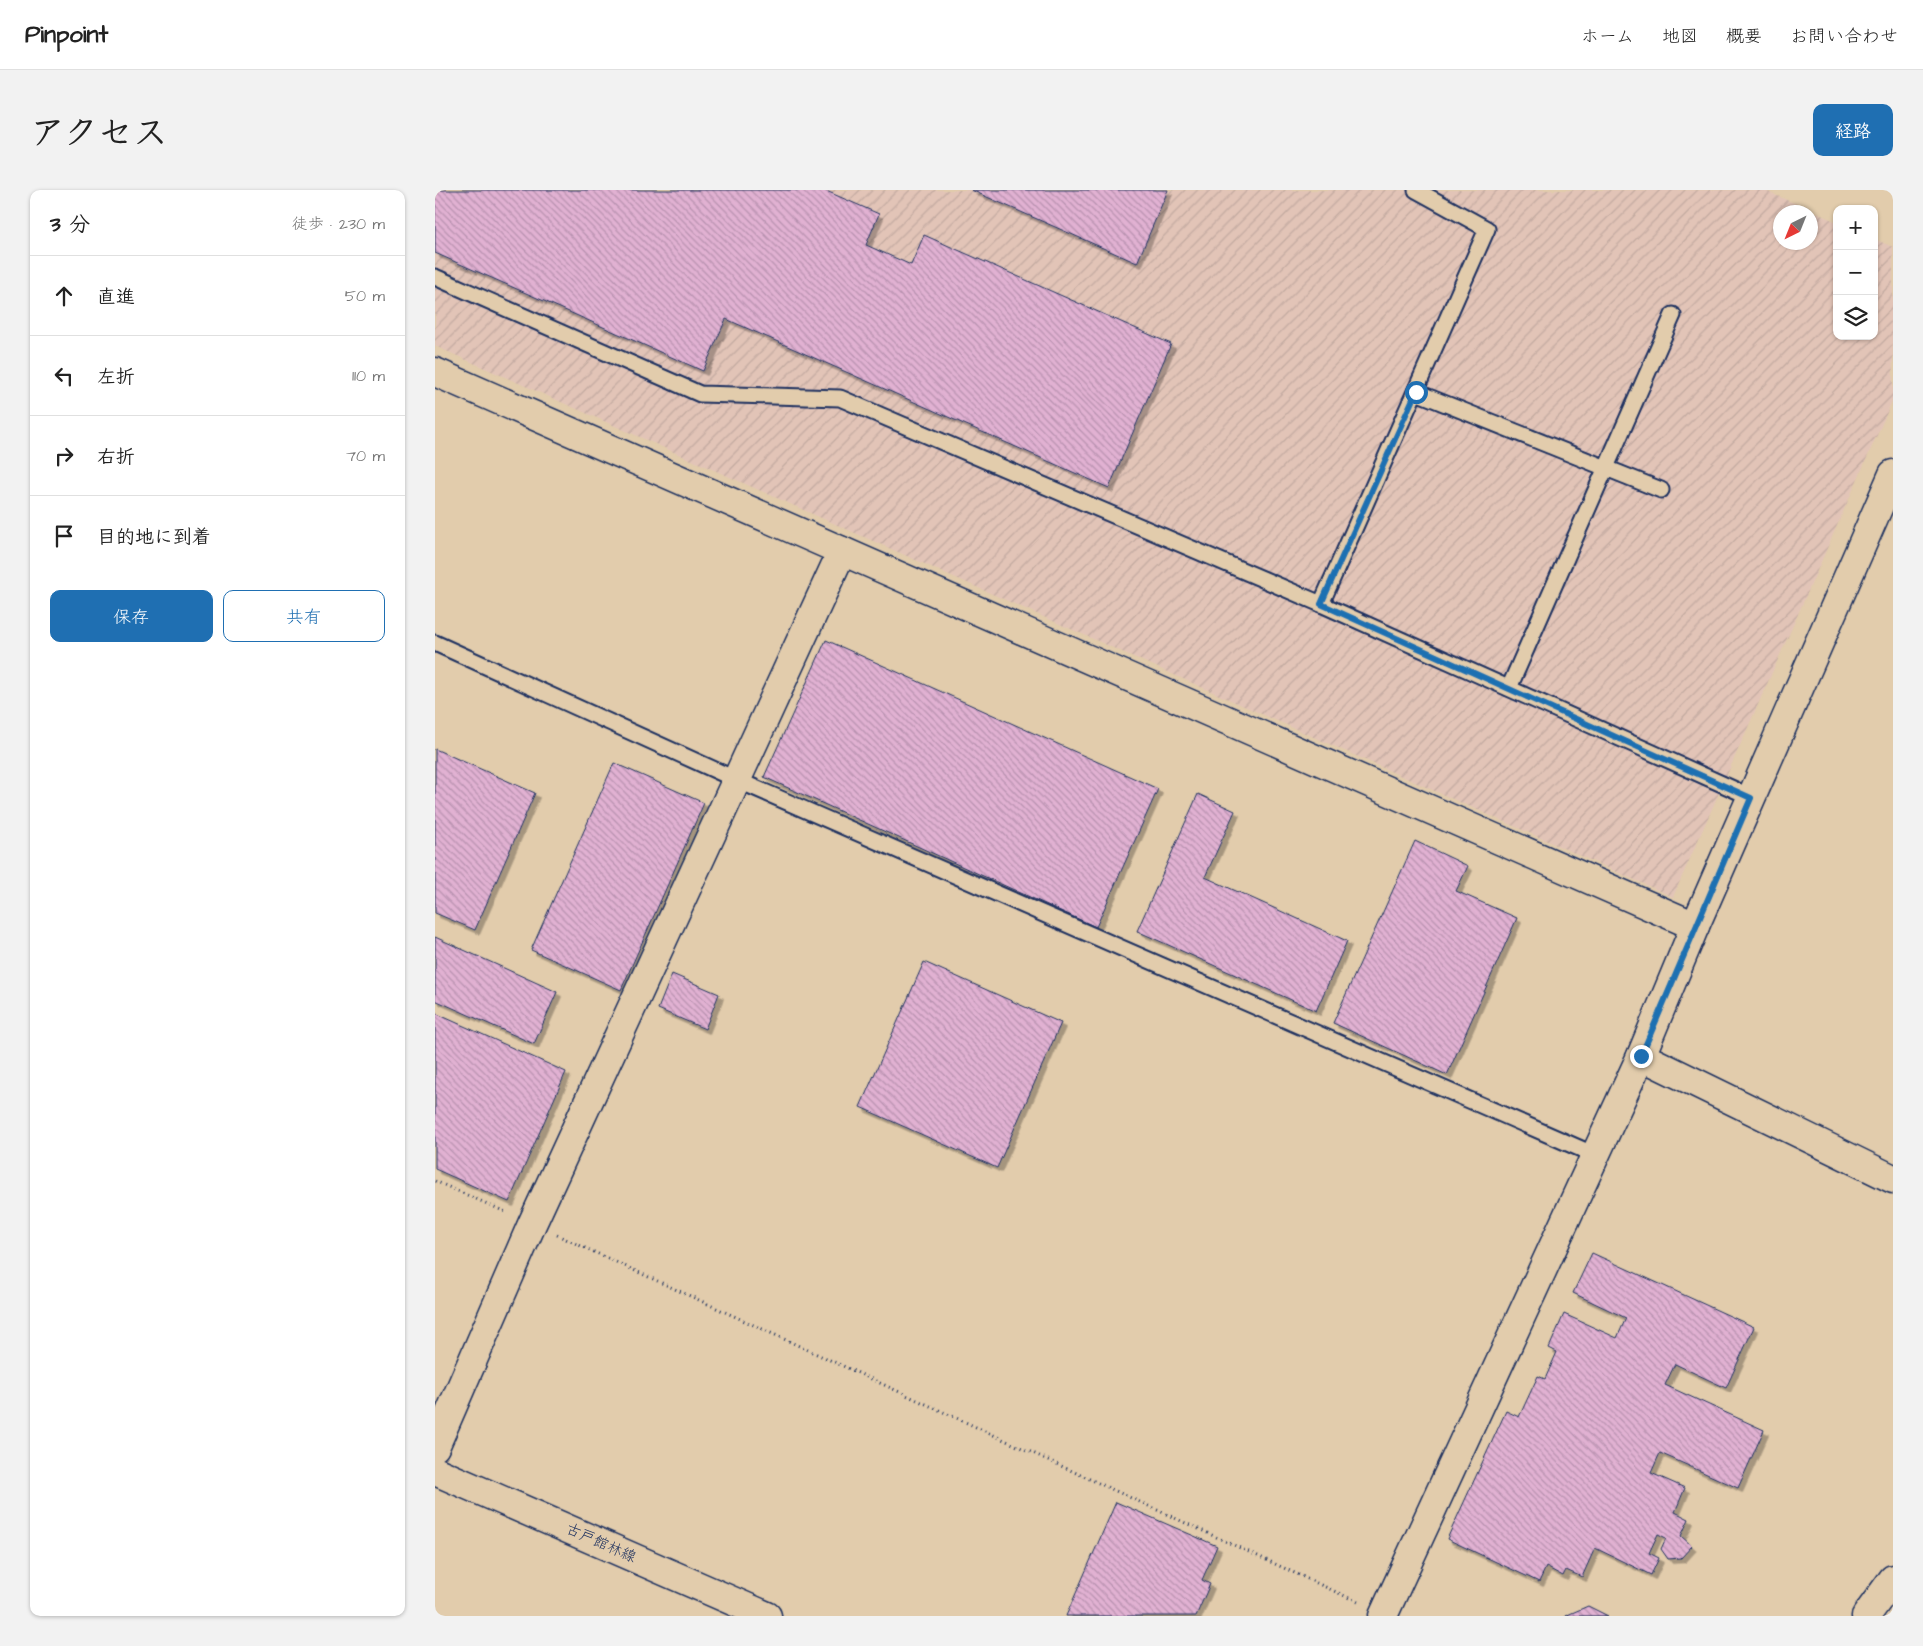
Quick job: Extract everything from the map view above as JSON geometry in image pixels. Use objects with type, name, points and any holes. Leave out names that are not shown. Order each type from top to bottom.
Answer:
[{"type":"street","points":[[435,372],[1695,926]]},
{"type":"street","points":[[1383,1615],[1641,1056],[1695,926],[1893,474]]},
{"type":"street","points":[[435,1447],[532,1224],[842,551]]},
{"type":"street","points":[[1641,1056],[1893,1179]]},
{"type":"street","name":"古戸館林線","points":[[435,1471],[767,1616]]},
{"type":"street","points":[[1867,1616],[1893,1579]]},
{"type":"lane","points":[[1321,604],[1487,229],[1416,190]]},
{"type":"lane","points":[[435,277],[700,394],[840,398],[1321,604],[1751,798]]},
{"type":"lane","points":[[1509,688],[1673,315]]},
{"type":"lane","points":[[1416,392],[1661,490]]},
{"type":"lane","points":[[435,643],[737,780],[1595,1155]]},
{"type":"path","points":[[435,1181],[1383,1615]]},
{"type":"shaded area","points":[[435,190],[1764,190],[1798,205],[1773,205],[1773,250],[1818,250],[1818,214],[1833,220],[1833,340],[1878,340],[1878,241],[1893,247],[1893,399],[1673,897],[435,346]]},
{"type":"building","points":[[435,190],[824,190],[879,214],[866,245],[911,265],[924,235],[1171,344],[1109,488],[726,319],[703,371],[435,253]]},
{"type":"building","points":[[971,190],[1168,190],[1137,263]]},
{"type":"building","points":[[826,640],[1158,789],[1096,927],[764,777]]},
{"type":"building","points":[[435,749],[535,793],[475,930],[435,913]]},
{"type":"building","points":[[614,763],[704,803],[621,990],[531,950]]},
{"type":"building","points":[[1198,794],[1235,811],[1205,877],[1347,941],[1316,1011],[1137,931]]},
{"type":"building","points":[[1415,841],[1468,866],[1456,891],[1517,918],[1447,1075],[1333,1023]]},
{"type":"building","points":[[435,937],[557,992],[534,1044],[435,1000]]},
{"type":"building","points":[[924,962],[1061,1023],[997,1168],[860,1107]]},
{"type":"building","points":[[672,974],[719,994],[705,1029],[658,1009]]},
{"type":"building","points":[[435,1013],[566,1072],[509,1202],[435,1169]]},
{"type":"building","points":[[1592,1253],[1754,1327],[1726,1388],[1675,1364],[1665,1385],[1764,1430],[1738,1488],[1660,1453],[1651,1473],[1685,1488],[1675,1512],[1689,1519],[1681,1536],[1692,1546],[1681,1558],[1668,1559],[1661,1549],[1666,1538],[1658,1534],[1649,1553],[1659,1558],[1651,1575],[1595,1548],[1582,1577],[1566,1570],[1563,1576],[1546,1567],[1539,1582],[1447,1539],[1506,1411],[1519,1417],[1538,1376],[1545,1379],[1557,1352],[1549,1348],[1564,1314],[1617,1338],[1626,1318],[1573,1293]]},
{"type":"building","points":[[1116,1502],[1217,1546],[1202,1580],[1210,1584],[1196,1616],[1066,1616]]},
{"type":"building","points":[[1588,1606],[1608,1616],[1565,1616]]},
{"type":"route","points":[[1416,392],[1321,604],[1751,798],[1641,1056]]}]
